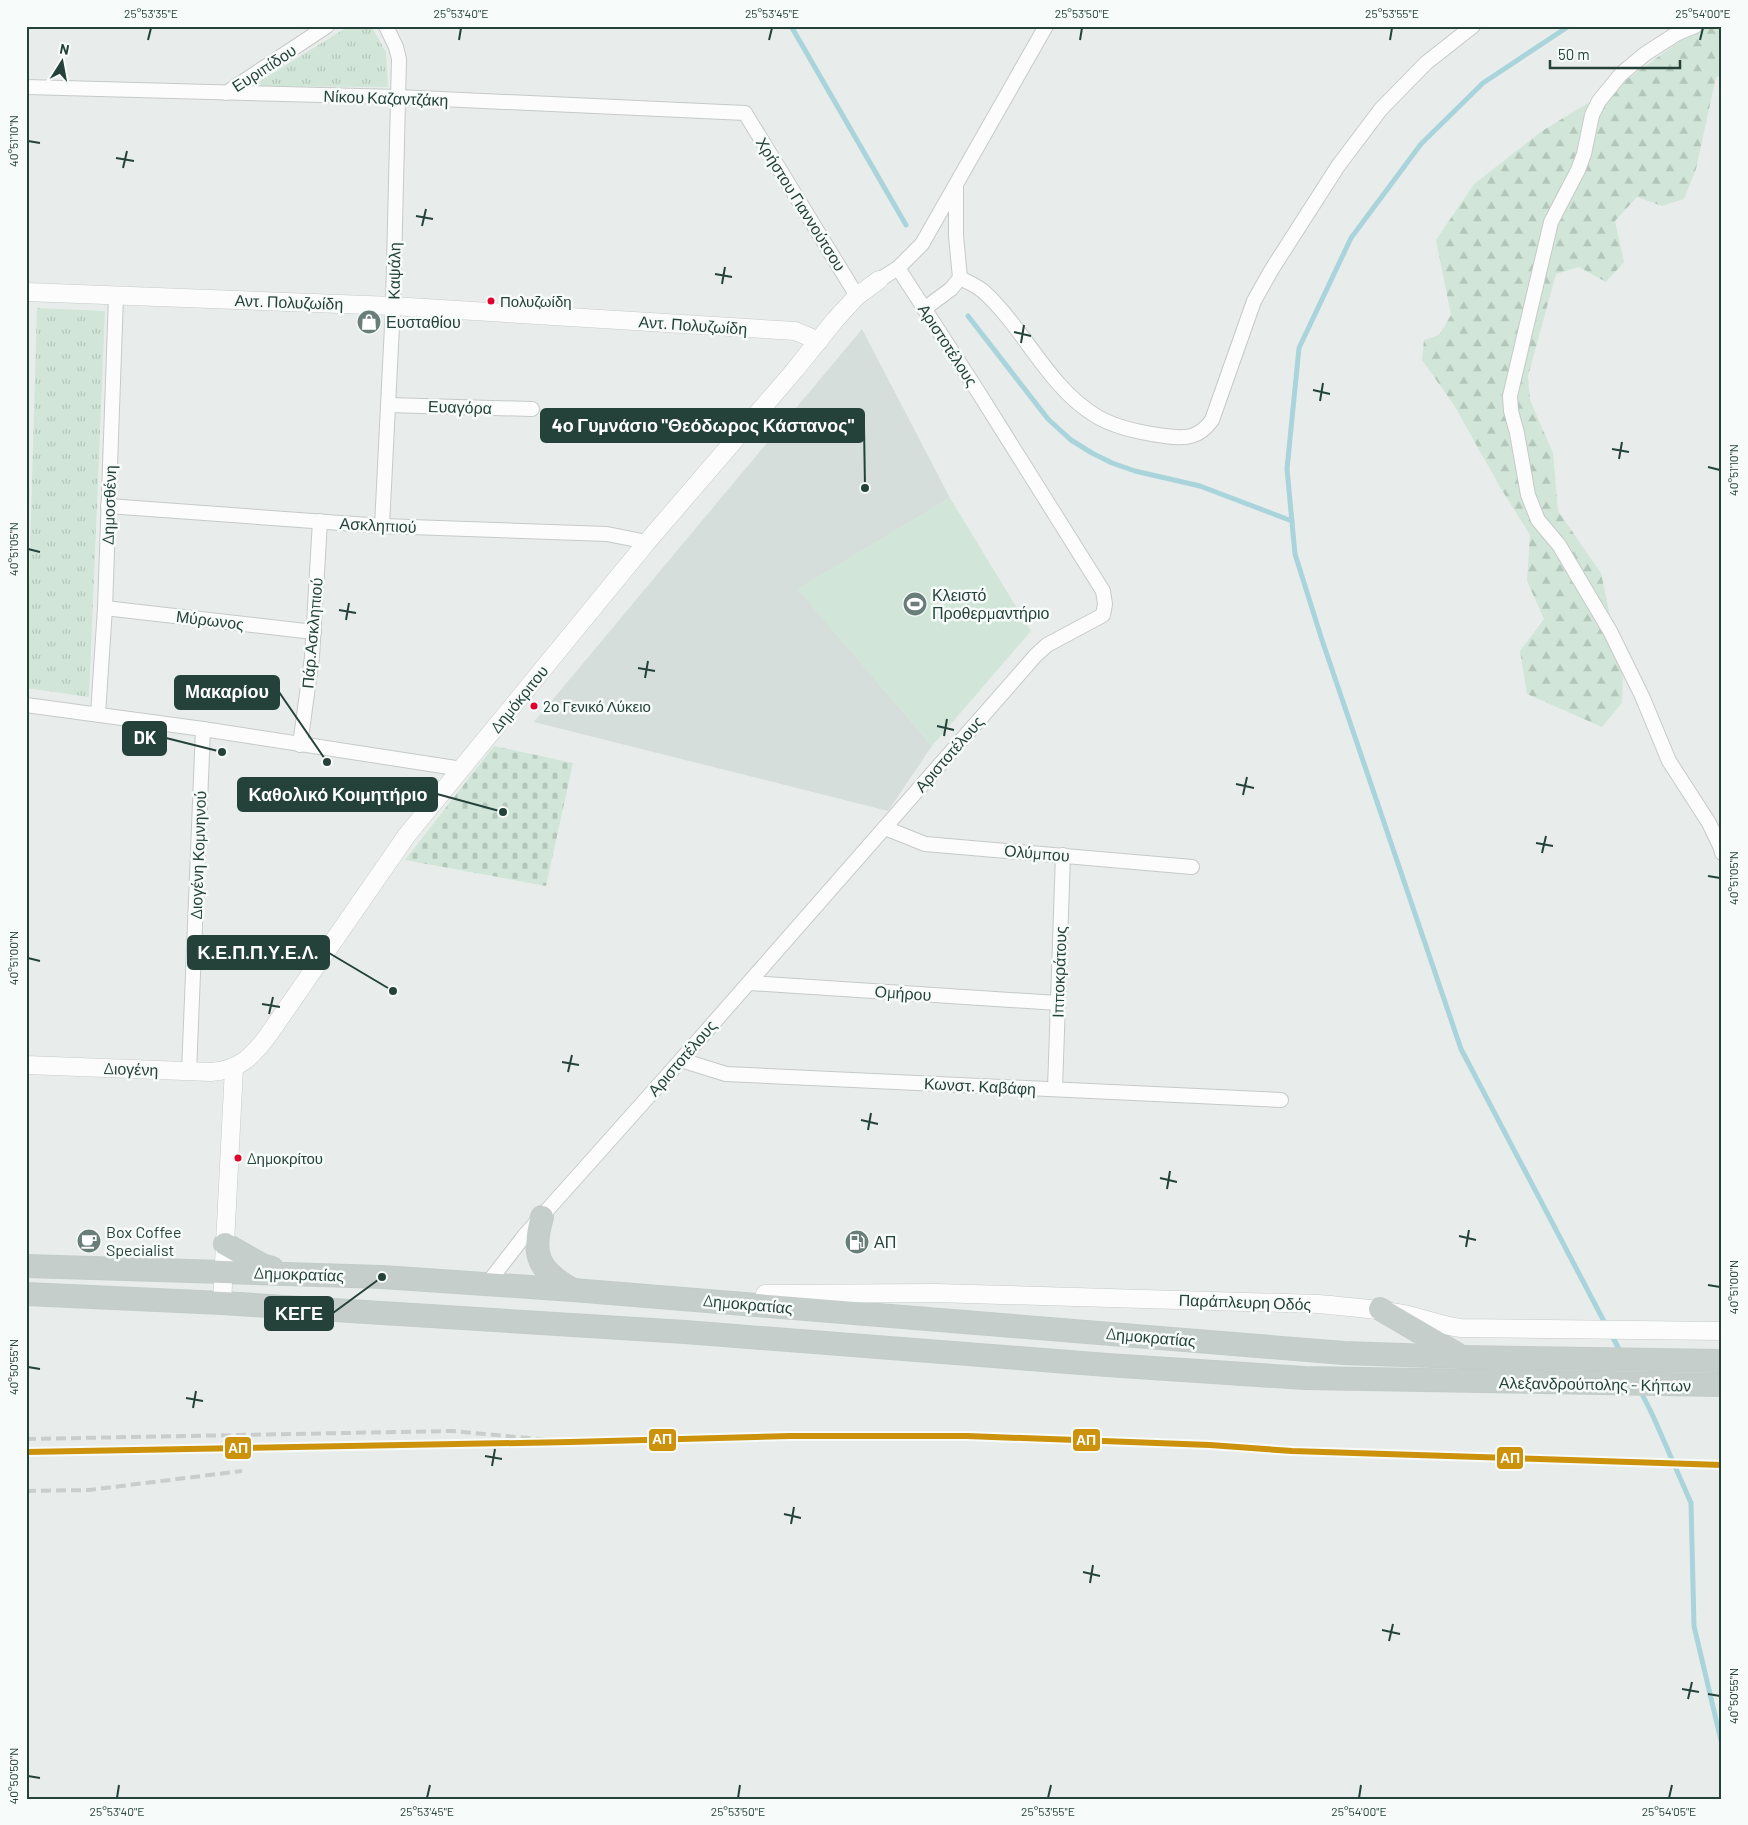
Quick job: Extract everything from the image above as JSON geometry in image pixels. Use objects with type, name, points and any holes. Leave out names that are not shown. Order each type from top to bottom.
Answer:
[{"type":"highway","points":[[542,1217],[536,1244],[540,1261],[550,1276],[573,1290]]},
{"type":"highway","points":[[225,1244],[262,1265],[285,1273]]},
{"type":"highway","name":"Δημοκρατίας","points":[[26,1266],[382,1277],[689,1299],[1322,1352],[1465,1357]]},
{"type":"highway","name":"Δημοκρατίας","points":[[26,1294],[222,1303],[685,1332],[1304,1378],[1468,1382]]},
{"type":"highway","points":[[689,1299],[765,1294]]},
{"type":"highway","points":[[1380,1310],[1465,1357]]},
{"type":"highway","name":"Αλεξανδρούπολης - Κήπων","points":[[1465,1357],[1722,1361]]},
{"type":"highway","name":"Αλεξανδρούπολης - Κήπων","points":[[1468,1382],[1722,1386]]},
{"type":"street","name":"Ευριπίδου","points":[[226,92],[328,26]]},
{"type":"street","name":"Καψάλη","points":[[382,526],[394,306],[399,59],[396,47],[386,26]]},
{"type":"street","points":[[819,341],[857,296],[898,268],[922,244],[1046,26]]},
{"type":"street","points":[[960,278],[982,290],[988,296],[1012,321],[1054,378],[1078,403],[1097,416],[1122,428],[1178,438],[1191,436],[1204,430],[1212,420],[1254,301],[1272,269],[1338,166],[1381,109],[1426,63],[1473,26]]},
{"type":"street","points":[[1695,26],[1676,34],[1645,54],[1621,74],[1599,101],[1592,115],[1584,154],[1578,170],[1551,222],[1510,396],[1511,411],[1517,433],[1528,495],[1538,520],[1560,544],[1610,630],[1642,696],[1669,761],[1709,823],[1722,853]]},
{"type":"street","name":"Νίκου Καζαντζάκη","points":[[26,87],[398,97],[745,113]]},
{"type":"street","name":"Χρήστου Γιαννούτσου","points":[[745,113],[857,296]]},
{"type":"street","points":[[924,309],[951,289],[960,278],[956,236],[956,185]]},
{"type":"street","name":"Αριστοτέλους","points":[[486,1284],[525,1235],[749,983],[1036,654],[1047,644],[1103,615],[1105,604],[1103,592],[977,390],[898,268]]},
{"type":"street","name":"Αντ. Πολυζωίδη","points":[[26,292],[394,306],[795,331],[819,341]]},
{"type":"street","name":"Δημοσθένη","points":[[98,714],[105,608],[116,296]]},
{"type":"street","name":"Δημόκριτου","points":[[234,1068],[257,1050],[398,847],[647,542],[819,341]]},
{"type":"street","name":"Ευαγόρα","points":[[388,405],[532,410]]},
{"type":"street","name":"Ασκληπιού","points":[[108,506],[382,526],[606,534],[647,542]]},
{"type":"street","name":"Πάρ.Ασκληπιού","points":[[300,744],[310,678],[320,521]]},
{"type":"street","name":"Μύρωνος","points":[[105,608],[314,632]]},
{"type":"street","points":[[26,705],[203,729],[462,769]]},
{"type":"street","name":"Διογένη Κομνηνού","points":[[189,1072],[203,729]]},
{"type":"street","name":"Ολύμπου","points":[[884,828],[925,844],[1192,867]]},
{"type":"street","name":"Ιπποκράτους","points":[[1055,1089],[1063,855]]},
{"type":"street","name":"Ομήρου","points":[[749,983],[1058,1004]]},
{"type":"street","name":"Κωνστ. Καβάφη","points":[[681,1060],[726,1074],[1281,1100]]},
{"type":"street","name":"Διογένη","points":[[26,1065],[189,1072],[218,1072],[234,1068]]},
{"type":"street","points":[[222,1303],[234,1068]]},
{"type":"street","name":"Παράπλευρη Οδός","points":[[765,1294],[935,1293],[1319,1304],[1380,1310],[1461,1328],[1722,1331]]},
{"type":"shaded area","points":[[862,329],[950,498],[798,589],[932,746],[888,811],[534,722]]},
{"type":"green space","points":[[349,26],[371,26],[386,52],[388,87],[252,86]]},
{"type":"green space","points":[[1706,26],[1722,26],[1722,76],[1716,77],[1696,169],[1684,199],[1662,206],[1637,197],[1615,221],[1624,262],[1606,282],[1579,267],[1556,274],[1528,376],[1530,400],[1553,453],[1558,511],[1601,573],[1623,677],[1622,703],[1602,727],[1527,694],[1520,651],[1544,619],[1527,581],[1530,535],[1500,487],[1454,405],[1422,360],[1424,340],[1439,335],[1451,315],[1436,240],[1474,184],[1542,131],[1629,78],[1680,41]]},
{"type":"green space","points":[[37,308],[105,311],[89,697],[26,688]]},
{"type":"green space","points":[[950,498],[1031,631],[932,746],[797,589]]},
{"type":"green space","points":[[494,746],[573,763],[546,886],[405,860]]},
{"type":"waterway","points":[[791,26],[906,225]]},
{"type":"waterway","points":[[1569,26],[1483,83],[1421,144],[1351,238],[1299,348],[1287,469],[1295,554],[1322,640],[1461,1049],[1607,1327]]},
{"type":"waterway","points":[[968,316],[1048,419],[1071,440],[1112,463],[1135,471],[1200,486],[1292,521]]},
{"type":"waterway","points":[[1611,1334],[1621,1353]]},
{"type":"waterway","points":[[1640,1390],[1691,1503],[1694,1626],[1722,1745]]},
{"type":"railway","points":[[26,1439],[452,1431],[571,1442]]},
{"type":"railway","points":[[26,1491],[89,1490],[242,1471]]},
{"type":"transit line","name":"ΑΠ","points":[[26,1452],[790,1436],[967,1436],[1210,1445],[1292,1451],[1722,1465]]},
{"type":"place","name":"Πολυζωίδη","points":[[491,301]]},
{"type":"place","name":"Ευσταθίου","points":[[369,322]]},
{"type":"place","name":"4ο Γυμνάσιο \"Θεόδωρος Κάστανος\"","points":[[865,488]]},
{"type":"place","name":"Κλειστό Προθερμαντήριο","points":[[915,604]]},
{"type":"place","name":"2ο Γενικό Λύκειο","points":[[534,706]]},
{"type":"place","name":"DK","points":[[222,752]]},
{"type":"place","name":"Μακαρίου","points":[[327,762]]},
{"type":"place","name":"Καθολικό Κοιμητήριο","points":[[503,812]]},
{"type":"place","name":"Κ.Ε.Π.Π.Υ.Ε.Λ.","points":[[393,991]]},
{"type":"place","name":"Δημοκρίτου","points":[[238,1158]]},
{"type":"place","name":"Box Coffee Specialist","points":[[89,1241]]},
{"type":"place","name":"ΑΠ","points":[[857,1242]]},
{"type":"place","name":"ΚΕΓΕ","points":[[382,1277]]}]
